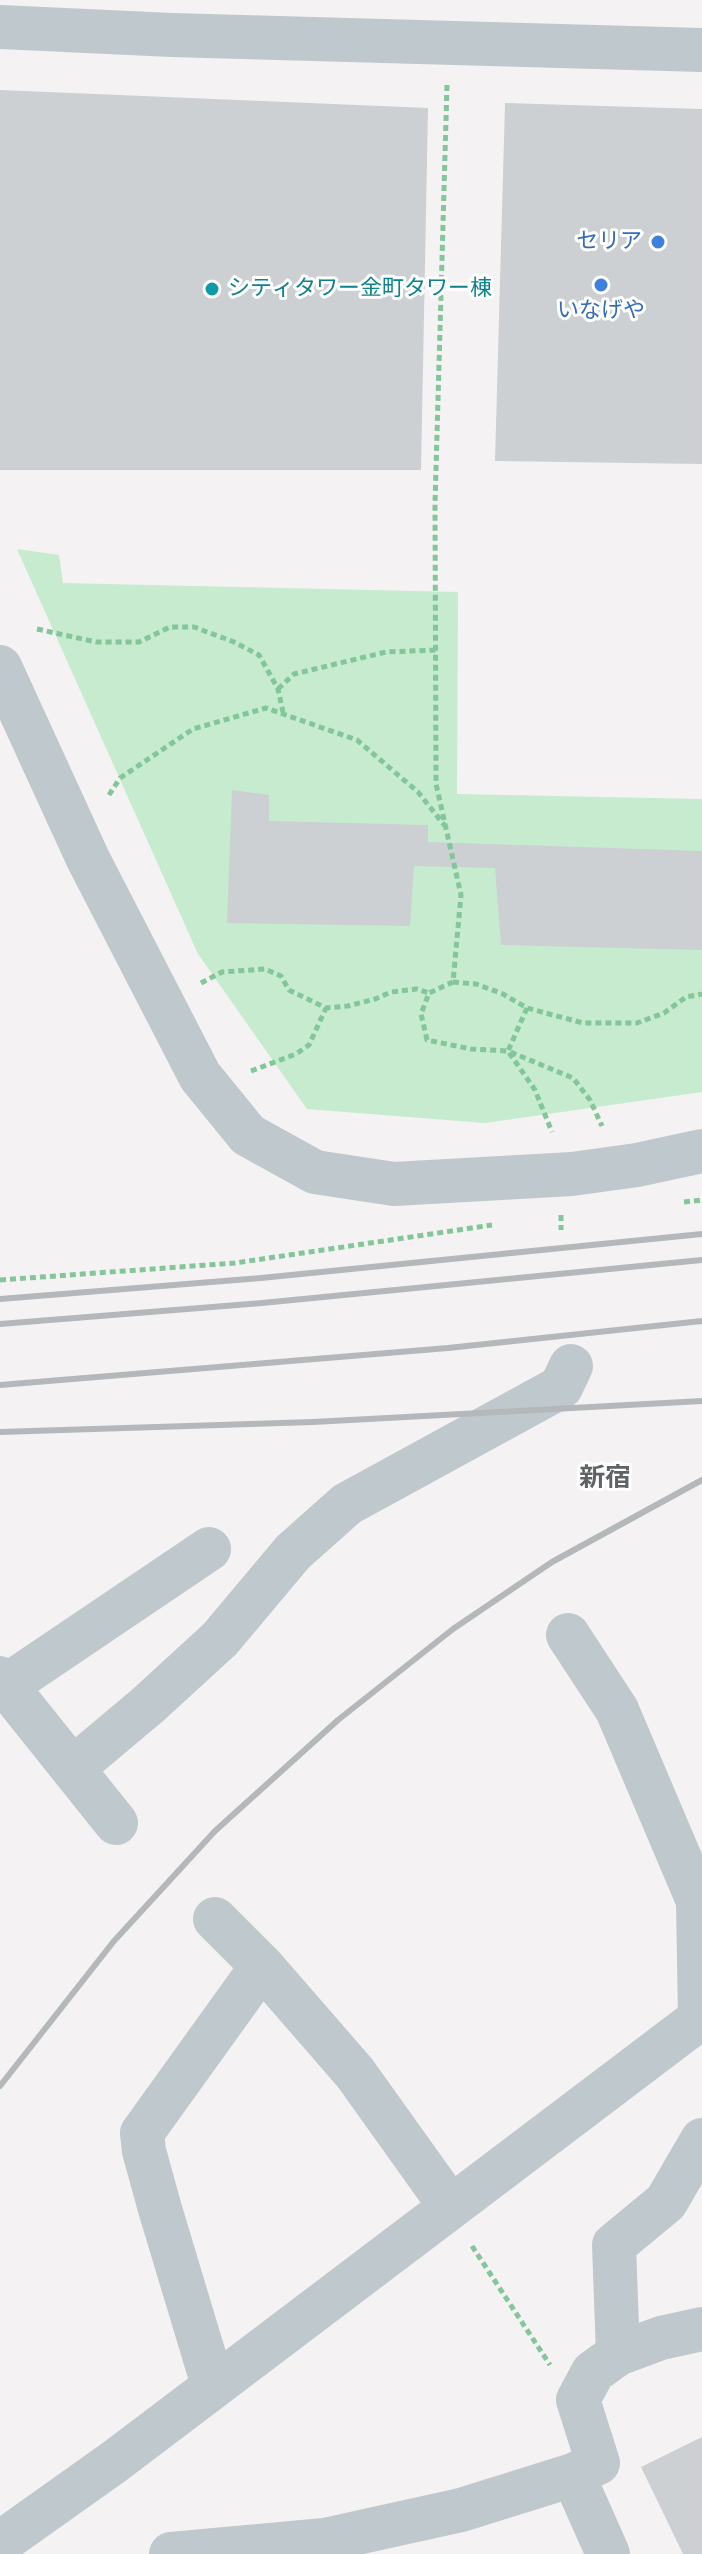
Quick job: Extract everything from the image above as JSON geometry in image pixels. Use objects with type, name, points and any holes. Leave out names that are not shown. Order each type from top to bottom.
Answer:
[{"type":"street","points":[[0,27],[702,50]]},
{"type":"street","points":[[0,667],[88,859],[200,1076],[248,1135],[315,1172],[394,1184],[572,1174],[637,1165],[702,1151]]},
{"type":"street","points":[[73,1768],[220,1639],[293,1552],[347,1504],[561,1387],[571,1366]]},
{"type":"street","points":[[116,1823],[3,1682],[209,1549]]},
{"type":"street","points":[[0,2543],[114,2462],[701,2018],[698,1901],[617,1710],[568,1635]]},
{"type":"street","points":[[215,1919],[262,1966],[355,2073],[450,2206]]},
{"type":"street","points":[[213,2385],[160,2209],[142,2133],[262,1966]]},
{"type":"street","points":[[618,2354],[614,2245],[666,2202],[702,2140]]},
{"type":"street","points":[[171,2554],[325,2540],[461,2510],[573,2475],[598,2463],[578,2400],[593,2372],[618,2354],[661,2338],[702,2329]]},
{"type":"street","points":[[573,2475],[608,2554]]},
{"type":"path","points":[[448,42],[435,504],[436,784],[461,895],[453,982]]},
{"type":"path","points":[[37,629],[96,642],[139,642],[170,627],[194,627],[259,655],[278,689],[283,713]]},
{"type":"path","points":[[278,689],[294,674],[386,652],[436,650]]},
{"type":"path","points":[[109,795],[120,778],[193,729],[266,708],[357,740],[418,792],[446,827]]},
{"type":"path","points":[[201,983],[222,972],[265,969],[281,976],[289,990],[326,1008],[375,999],[391,992],[417,989],[429,993],[453,982],[476,984],[503,994],[527,1008],[583,1023],[637,1023],[664,1013],[686,997],[702,994]]},
{"type":"path","points":[[429,993],[421,1014],[427,1040],[471,1049],[508,1051],[573,1078],[590,1100],[606,1135]]},
{"type":"path","points":[[250,1072],[296,1054],[309,1045],[326,1008]]},
{"type":"path","points":[[508,1051],[527,1008]]},
{"type":"path","points":[[508,1051],[535,1090],[554,1137]]},
{"type":"path","points":[[671,1203],[702,1200]]},
{"type":"path","points":[[561,1215],[576,1213]]},
{"type":"path","points":[[0,1280],[235,1263],[499,1224]]},
{"type":"path","points":[[450,2206],[460,2229],[546,2359],[578,2400]]},
{"type":"green space","points":[[17,549],[59,555],[63,583],[458,592],[457,794],[702,799],[702,1092],[485,1123],[307,1109],[198,954]]},
{"type":"building","name":"シティタワー金町タワー棟","points":[[0,90],[428,108],[421,470],[0,470]]},
{"type":"building","name":"いなげや","points":[[505,103],[702,109],[702,464],[495,461]]},
{"type":"building","points":[[232,790],[269,795],[269,821],[428,825],[428,842],[702,851],[702,950],[501,945],[495,868],[414,866],[410,926],[227,923]]},
{"type":"building","points":[[702,2437],[702,2554],[683,2554],[641,2467]]},
{"type":"railway","points":[[0,1299],[261,1278],[702,1234]]},
{"type":"railway","points":[[0,1324],[262,1303],[702,1260]]},
{"type":"railway","points":[[0,1385],[448,1348],[702,1321]]},
{"type":"railway","points":[[0,1432],[313,1422],[702,1401]]},
{"type":"railway","points":[[0,2086],[114,1941],[215,1831],[338,1720],[453,1629],[552,1562],[702,1480]]},
{"type":"place","name":"セリア","points":[[658,242]]},
{"type":"place","name":"いなげや","points":[[601,285]]},
{"type":"place","name":"シティタワー金町タワー棟","points":[[212,289]]},
{"type":"district","name":"新宿","points":[[605,1479]]}]
